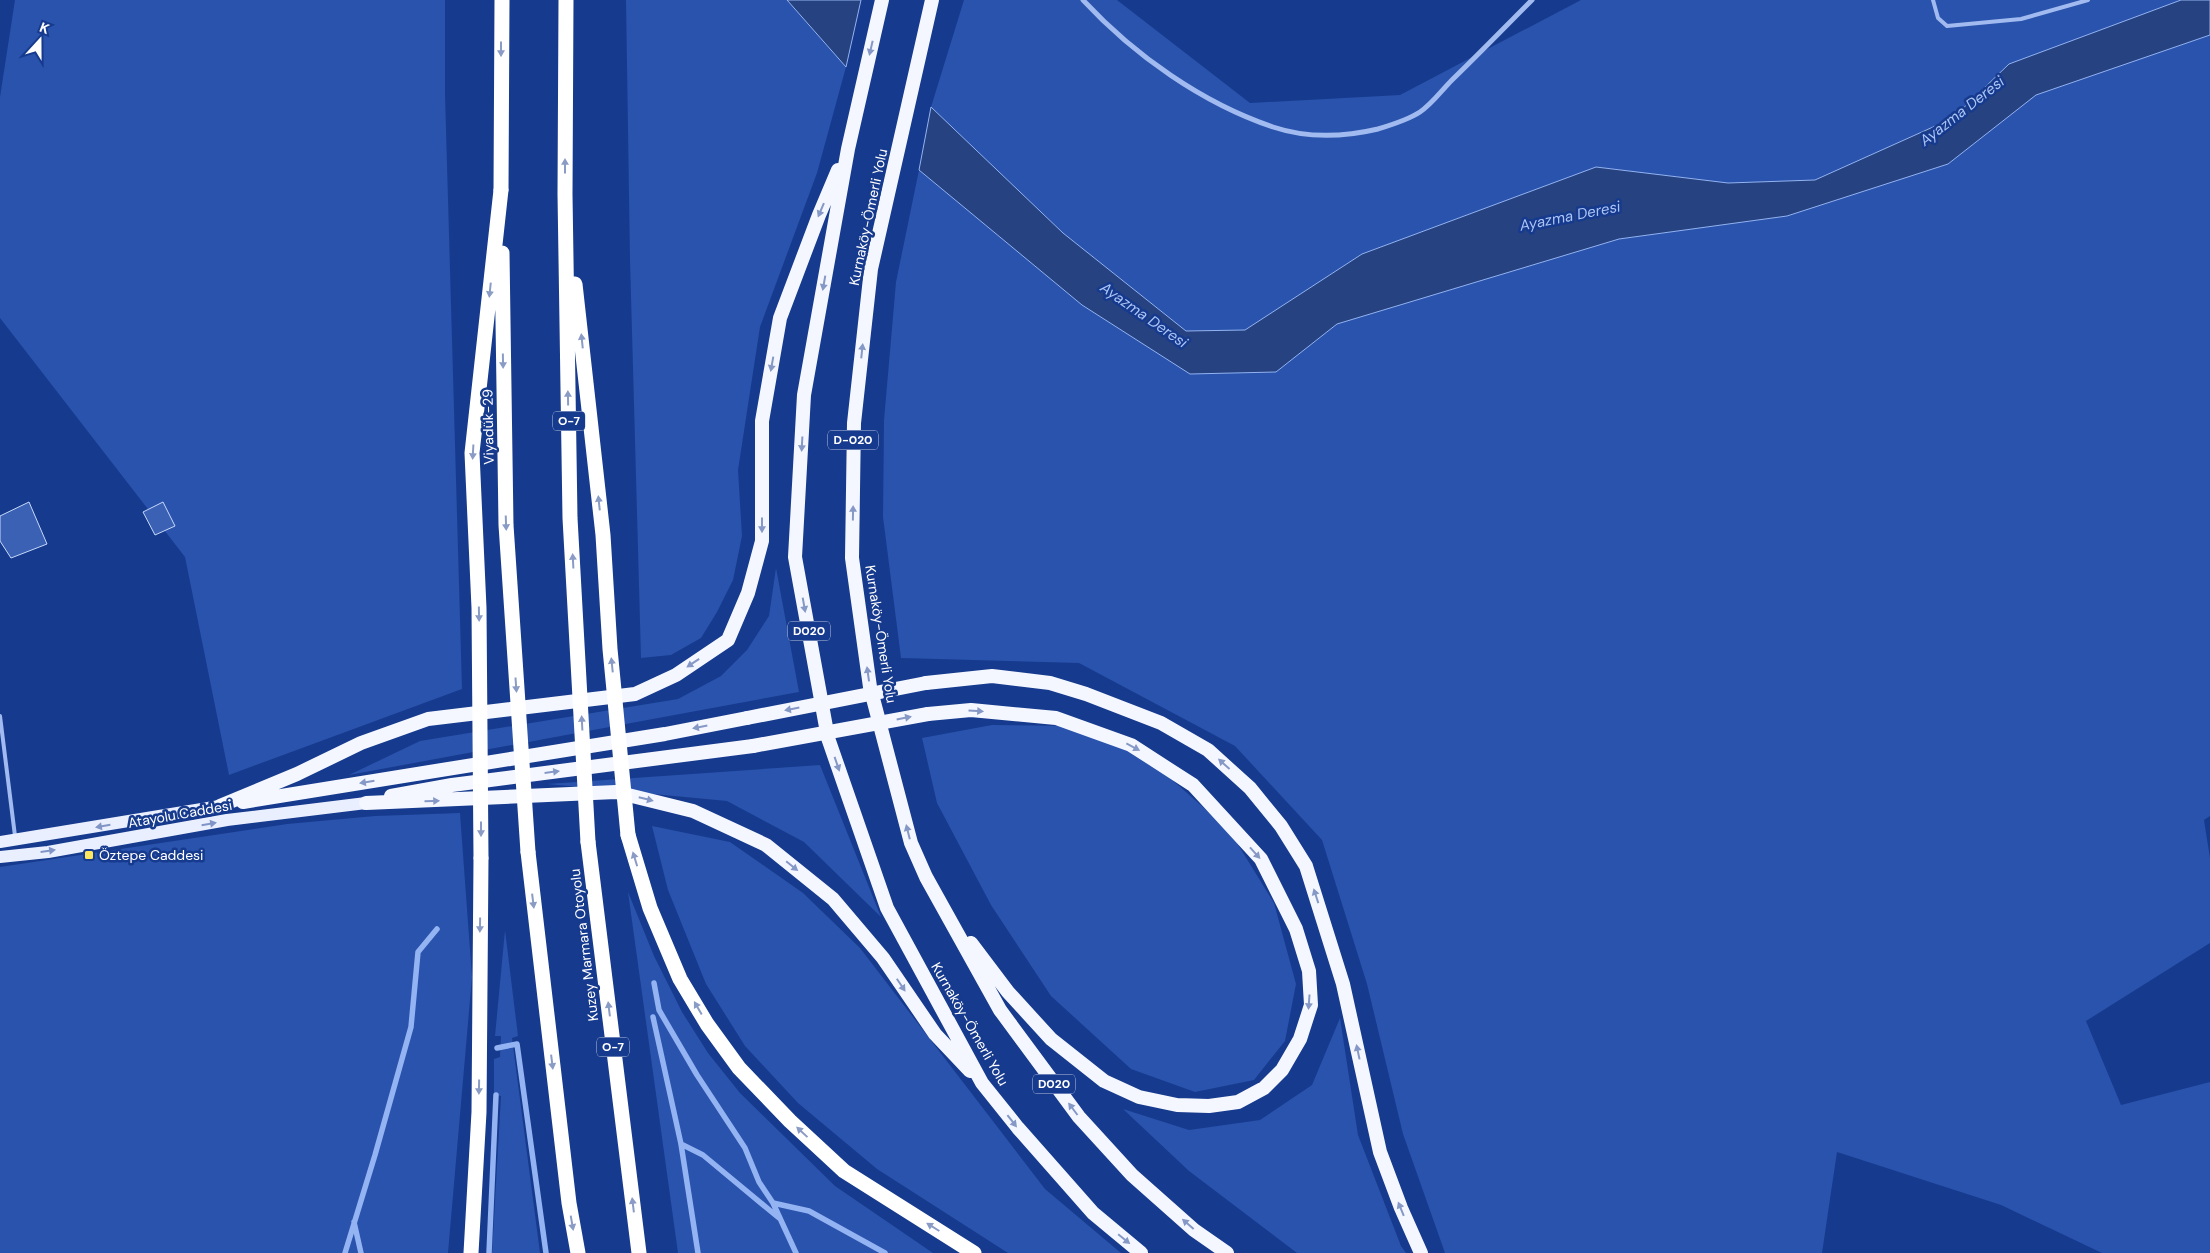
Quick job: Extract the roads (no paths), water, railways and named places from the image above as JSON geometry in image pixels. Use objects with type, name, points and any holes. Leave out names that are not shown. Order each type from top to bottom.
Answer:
[{"type":"highway","name":"Viyadük-29","points":[[502,0],[501,190],[506,524],[528,852],[568,1193],[578,1253]]},
{"type":"highway","name":"O-7","points":[[565,194],[566,0]]},
{"type":"highway","name":"Kurnaköy-Ömerli Yolu","points":[[882,0],[848,149],[804,395],[795,557],[828,738],[887,908],[982,1083],[1018,1128],[1093,1213],[1142,1253]]},
{"type":"highway","name":"Kurnaköy-Ömerli Yolu","points":[[932,0],[871,269],[854,423],[852,558],[870,688],[911,843],[926,877],[1000,1010],[1079,1117],[1132,1175],[1194,1230],[1227,1253]]},
{"type":"highway","points":[[220,806],[296,774],[361,743],[428,719],[635,694],[676,675],[728,640],[748,593],[762,541],[762,421],[780,318],[819,215],[848,149]]},
{"type":"highway","points":[[471,1253],[478,1112],[481,858],[479,608],[472,453],[501,190]]},
{"type":"highway","points":[[565,194],[603,535],[610,649],[628,835],[650,908],[680,978],[706,1024],[739,1068],[790,1121],[844,1171],[974,1253]]},
{"type":"highway","name":"Kuzey Marmara Otoyolu","points":[[565,194],[570,518],[588,842],[639,1253]]},
{"type":"highway","points":[[220,806],[665,734],[926,683],[992,676],[1050,684],[1086,694],[1161,722],[1208,750],[1250,788],[1281,826],[1306,866],[1344,984],[1380,1152],[1401,1208],[1421,1253]]},
{"type":"highway","points":[[366,803],[414,790],[753,746],[928,714],[970,710],[1056,718],[1132,745],[1193,785],[1261,859],[1296,929],[1309,971],[1311,1005],[1300,1039],[1282,1070],[1264,1088],[1238,1102],[1209,1106],[1177,1105],[1139,1097],[1104,1081],[1051,1039],[1008,992],[926,877]]},
{"type":"highway","points":[[366,803],[616,792],[693,811],[766,845],[833,899],[883,958],[935,1034],[982,1083]]},
{"type":"main road","name":"Atayolu Caddesi","points":[[0,857],[48,852],[227,820],[366,803]]},
{"type":"main road","name":"Atayolu Caddesi","points":[[0,842],[220,806]]},
{"type":"street","points":[[1083,0],[1103,21],[1133,47],[1178,80],[1226,107],[1274,128],[1320,136],[1358,134],[1390,126],[1420,112],[1532,0]]},
{"type":"lane","points":[[1933,0],[1938,18],[1947,26],[2021,19],[2088,0]]},
{"type":"lane","points":[[0,716],[15,841]]},
{"type":"water","points":[[787,0],[861,0],[846,67]]},
{"type":"water","name":"Ayazma Deresi","points":[[2181,0],[2210,0],[2210,35],[2036,95],[1948,164],[1787,216],[1619,239],[1337,324],[1276,372],[1190,374],[1082,305],[919,170],[931,107],[1063,233],[1186,331],[1245,330],[1362,254],[1596,167],[1728,183],[1815,180],[1953,118],[2009,64]]},
{"type":"waterway","points":[[345,1253],[411,1027],[418,952],[437,929]]},
{"type":"waterway","points":[[654,983],[659,1010],[697,1075],[745,1148],[759,1182],[773,1203],[796,1253]]},
{"type":"waterway","points":[[653,1017],[681,1144],[698,1253]]},
{"type":"waterway","points":[[497,1048],[517,1044],[546,1253]]},
{"type":"waterway","points":[[489,1253],[496,1095]]},
{"type":"waterway","points":[[681,1144],[703,1155],[779,1218]]},
{"type":"waterway","points":[[773,1203],[809,1211],[885,1253]]},
{"type":"waterway","points":[[354,1222],[361,1253]]},
{"type":"place","name":"Öztepe Caddesi","points":[[89,855]]}]
